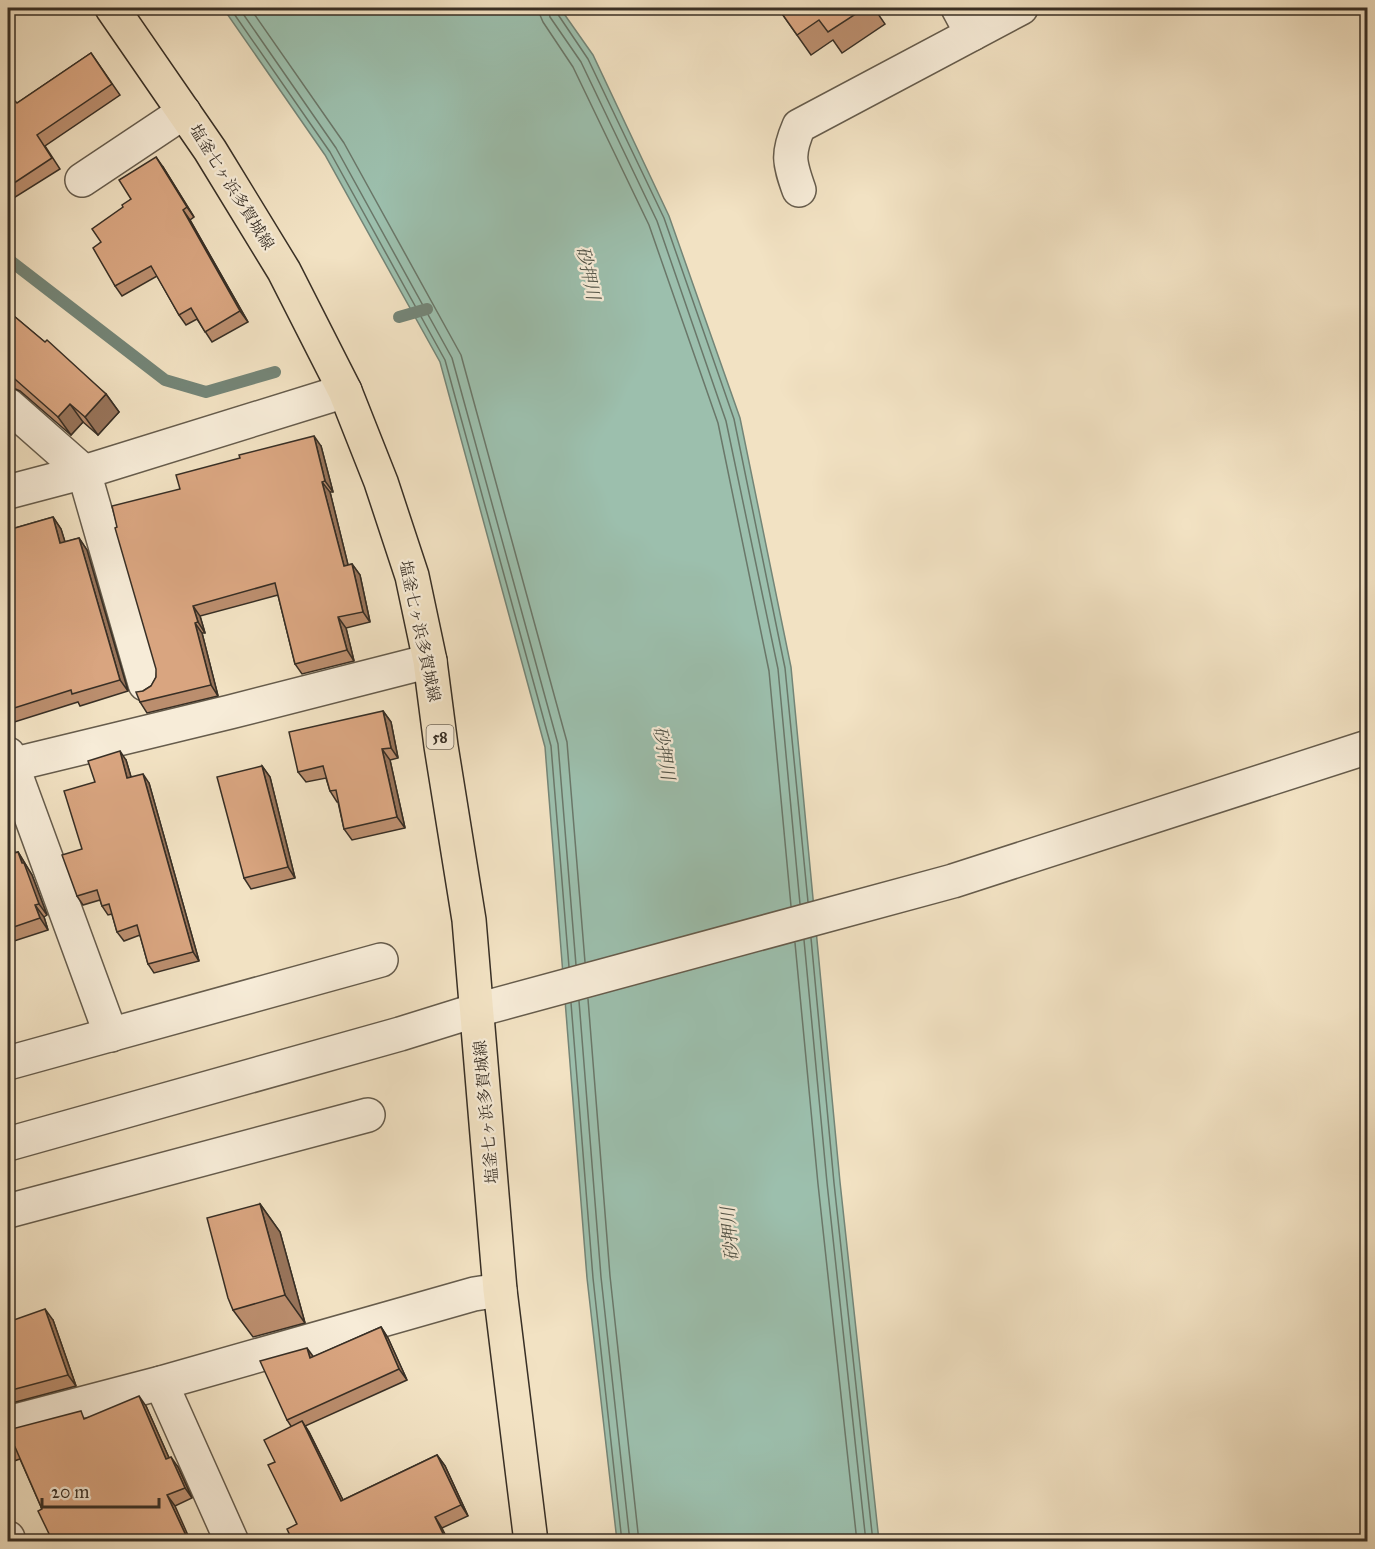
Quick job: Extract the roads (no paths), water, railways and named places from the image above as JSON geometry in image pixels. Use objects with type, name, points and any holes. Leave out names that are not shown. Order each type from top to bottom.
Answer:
[{"type":"main road","name":"塩釜七ヶ浜多賀城線","points":[[112,8],[210,150],[284,271],[345,391],[381,482],[412,576],[430,661],[469,920],[500,1290],[531,1542]]},
{"type":"street","points":[[799,190],[791,166],[792,144],[799,126],[965,21],[1021,8]]},
{"type":"street","points":[[82,180],[184,112]]},
{"type":"street","points":[[8,492],[84,472],[345,391]]},
{"type":"street","points":[[8,405],[84,472],[145,684]]},
{"type":"street","points":[[111,1035],[9,759],[230,712],[430,661]]},
{"type":"street","points":[[8,1144],[400,1034],[477,1010],[953,881],[1368,747]]},
{"type":"street","points":[[8,1063],[381,960]]},
{"type":"street","points":[[8,1211],[368,1115]]},
{"type":"street","points":[[8,1423],[161,1383],[474,1294],[500,1290]]},
{"type":"street","points":[[161,1383],[232,1542]]},
{"type":"water","name":"砂押川","points":[[223,8],[560,8],[593,55],[669,216],[740,418],[791,667],[840,1182],[879,1541],[617,1541],[587,1278],[545,747],[440,362],[325,155]]},
{"type":"waterway","points":[[8,259],[165,380],[206,392],[275,372]]},
{"type":"waterway","points":[[399,317],[427,309]]}]
